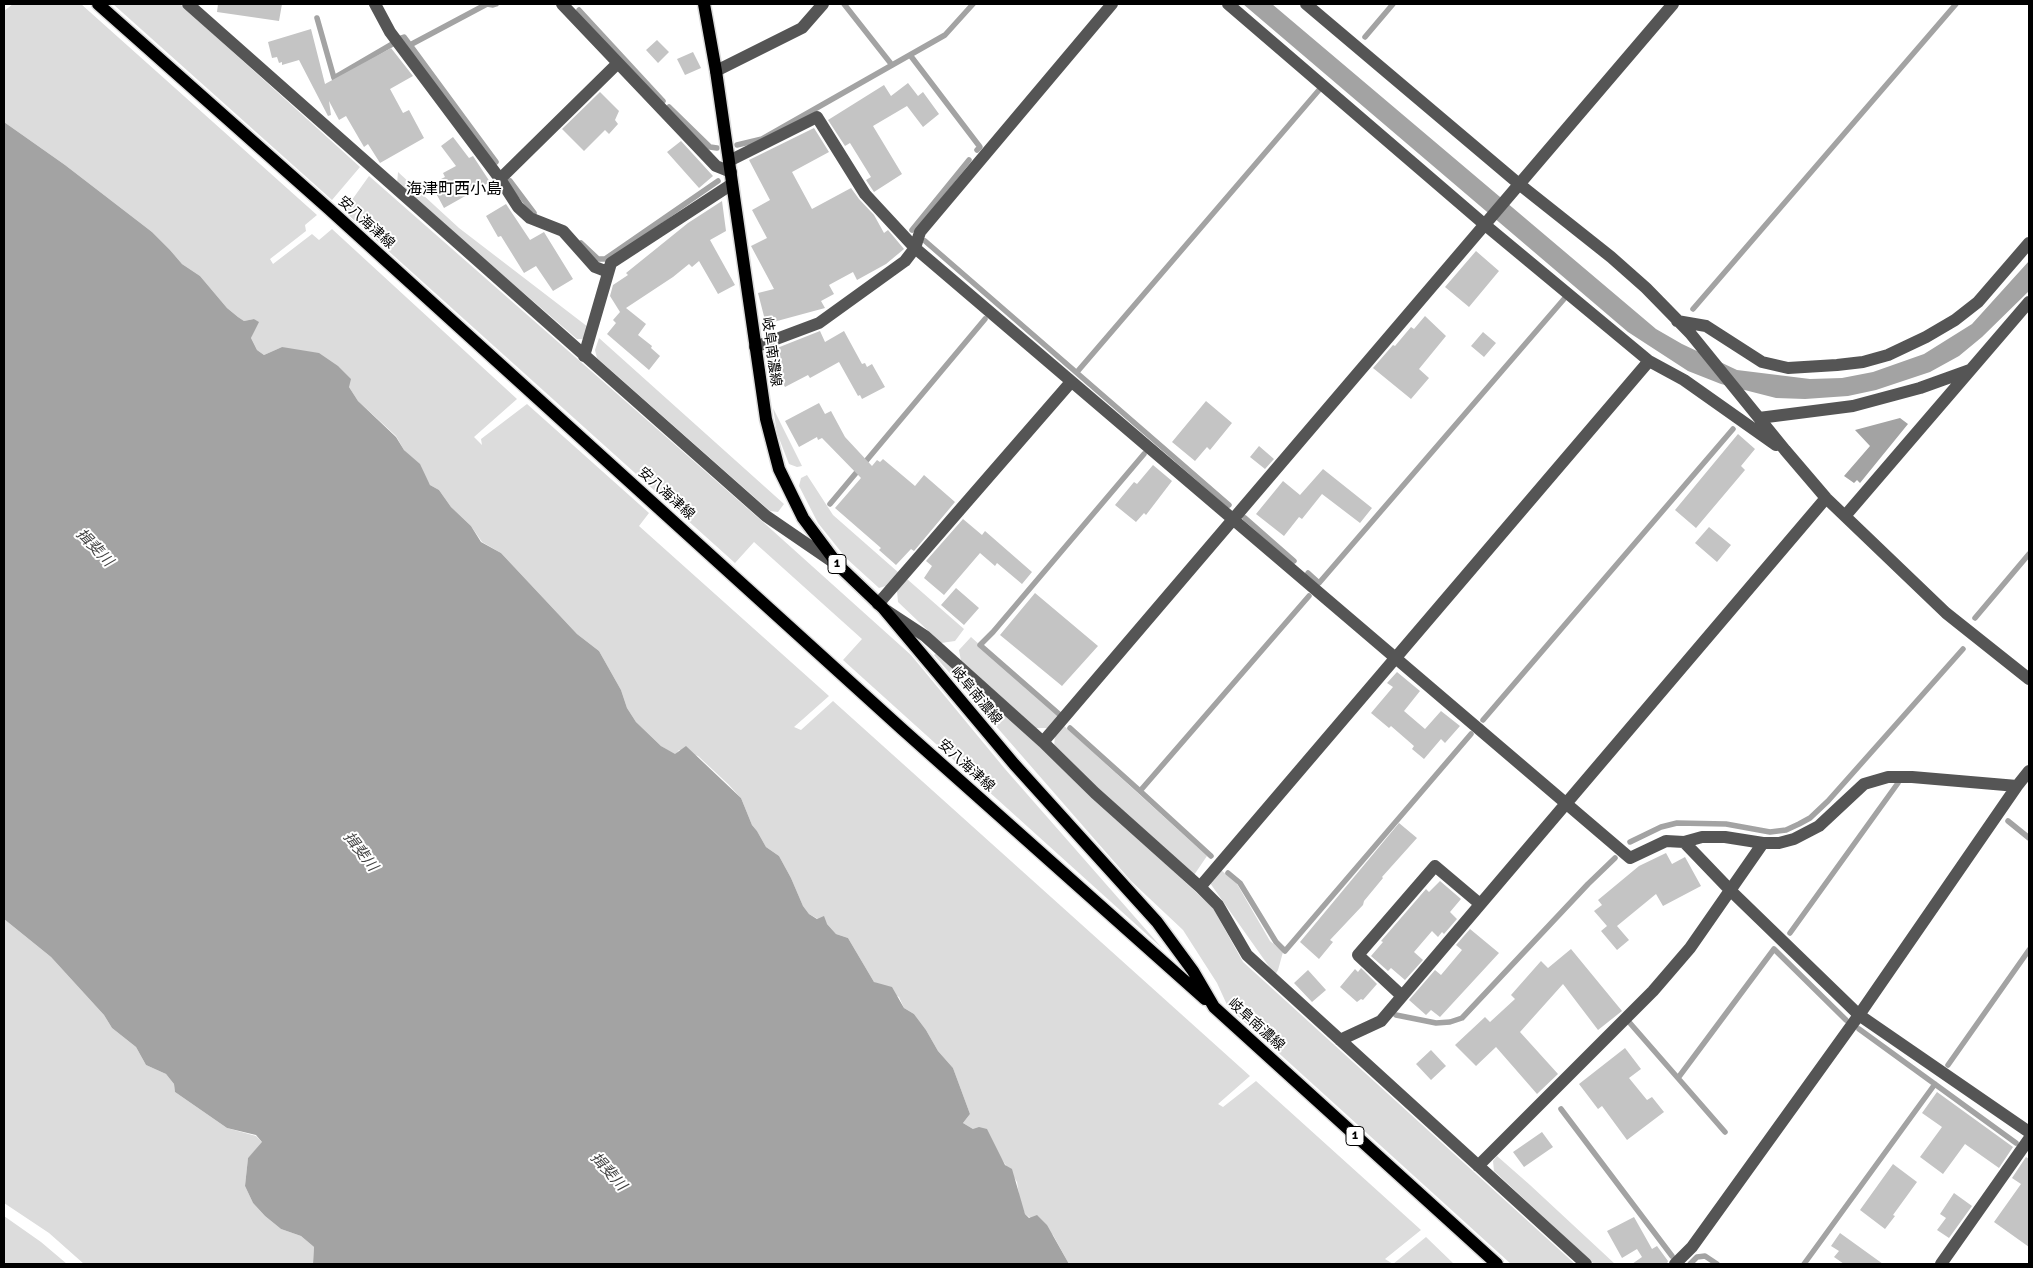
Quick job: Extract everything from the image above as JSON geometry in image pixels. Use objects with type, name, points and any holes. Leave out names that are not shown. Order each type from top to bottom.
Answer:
[{"type":"main road","name":"安八海津線","points":[[98,4],[329,209],[895,722],[1214,1007]]},
{"type":"main road","name":"岐阜南濃線","points":[[704,4],[716,71],[766,418],[779,469],[803,518],[838,565],[880,606],[1014,764],[1157,922],[1193,971],[1214,1007],[1497,1264]]},
{"type":"street","points":[[188,4],[766,516],[838,565]]},
{"type":"street","points":[[375,4],[390,32],[500,178],[518,207],[530,218],[563,232],[596,267],[608,272]]},
{"type":"street","points":[[562,4],[716,166],[730,172]]},
{"type":"street","points":[[716,71],[802,28],[823,4]]},
{"type":"street","points":[[755,347],[819,323],[905,261],[915,248],[920,232],[1112,4]]},
{"type":"street","points":[[1228,4],[1487,221],[1649,362],[1684,380],[1758,434],[1784,450]]},
{"type":"street","points":[[1306,4],[1515,188],[1611,257],[1646,288],[1690,333],[1784,450],[1826,498],[1946,613],[2029,679]]},
{"type":"street","points":[[1043,742],[1673,4]]},
{"type":"street","points":[[500,178],[618,63]]},
{"type":"street","points":[[584,356],[611,263],[730,172],[817,117],[865,194],[915,248],[1234,518],[1630,858],[1666,841],[1684,842],[1702,837],[1725,837],[1763,843],[1780,843],[1794,839],[1819,826],[1864,784],[1888,777],[1912,776],[2017,786]]},
{"type":"street","points":[[1677,321],[1706,326],[1762,362],[1788,368],[1863,362],[1888,355],[1926,337],[1955,320],[1978,302],[2029,243]]},
{"type":"street","points":[[1845,516],[2029,302]]},
{"type":"street","points":[[1200,887],[1394,657],[1649,362]]},
{"type":"street","points":[[1759,418],[1853,406],[1920,388],[1971,370]]},
{"type":"street","points":[[1072,382],[880,606],[925,636],[1043,742],[1095,794],[1200,887],[1218,905],[1247,955],[1586,1264]]},
{"type":"street","points":[[1340,1040],[1381,1021],[1826,498]]},
{"type":"street","points":[[1674,1264],[1692,1248],[1859,1015],[2029,771]]},
{"type":"street","points":[[1684,842],[1731,891],[1859,1015],[2029,1132]]},
{"type":"street","points":[[1478,1166],[1653,991],[1690,948],[1763,843]]},
{"type":"street","points":[[1402,996],[1358,955],[1435,866],[1480,904]]},
{"type":"street","points":[[1941,1264],[2029,1139]]},
{"type":"shaded area","points":[[13,4],[81,4],[317,215],[305,225],[306,231],[270,259],[273,264],[312,234],[319,240],[332,229],[517,399],[474,437],[482,445],[481,439],[527,404],[649,513],[639,526],[829,696],[794,727],[801,730],[833,701],[1250,1076],[1218,1104],[1223,1107],[1256,1081],[1421,1230],[1385,1259],[1393,1264],[1069,1264],[1053,1235],[1025,1214],[1020,1201],[1017,1182],[999,1155],[973,1129],[963,1123],[970,1114],[953,1068],[938,1051],[914,1014],[904,1008],[899,997],[874,982],[848,938],[836,934],[827,924],[809,914],[803,906],[779,856],[766,847],[752,825],[741,798],[728,784],[698,756],[679,750],[675,755],[661,746],[636,722],[627,708],[621,690],[599,651],[577,634],[501,553],[482,542],[471,526],[451,507],[439,490],[430,485],[419,464],[404,450],[396,436],[358,401],[349,387],[282,347],[264,355],[257,350],[251,338],[258,322],[254,319],[244,321],[238,317],[227,308],[200,276],[182,264],[152,232],[65,165],[4,122],[4,11]]},
{"type":"shaded area","points":[[113,4],[180,4],[360,167],[332,200]]},
{"type":"shaded area","points":[[398,172],[459,228],[588,327],[586,337],[577,339],[397,184]]},
{"type":"shaded area","points":[[369,176],[763,522],[911,655],[1005,769],[1162,948],[843,660],[862,639],[754,542],[735,563],[344,211]]},
{"type":"shaded area","points":[[599,338],[784,504],[778,512],[770,511],[597,358],[595,350]]},
{"type":"shaded area","points":[[773,408],[802,466],[797,467],[789,464],[777,433]]},
{"type":"shaded area","points":[[807,475],[833,515],[899,573],[889,585],[879,588],[846,558],[818,523],[799,486],[801,478]]},
{"type":"shaded area","points":[[907,579],[964,629],[955,641],[941,643],[898,602],[897,591]]},
{"type":"shaded area","points":[[971,637],[1058,715],[1047,728],[1036,728],[961,661],[959,650]]},
{"type":"shaded area","points":[[938,652],[1213,908],[1243,962],[1575,1264],[1511,1264],[1228,1007],[1217,983],[1183,930],[1131,881],[934,655]]},
{"type":"shaded area","points":[[1063,725],[1207,856],[1194,875],[1054,748],[1055,734]]},
{"type":"shaded area","points":[[1221,870],[1237,884],[1270,941],[1283,952],[1275,975],[1210,883]]},
{"type":"shaded area","points":[[4,919],[51,957],[104,1015],[112,1028],[136,1047],[146,1065],[166,1074],[174,1084],[175,1092],[227,1128],[256,1136],[263,1143],[248,1158],[245,1186],[253,1203],[265,1216],[281,1229],[301,1236],[314,1247],[313,1264],[84,1264],[49,1233],[4,1203]]},
{"type":"shaded area","points":[[1497,1156],[1615,1264],[1594,1264],[1494,1171],[1493,1161]]},
{"type":"shaded area","points":[[4,1216],[41,1242],[67,1264],[4,1264]]},
{"type":"shaded area","points":[[1426,1237],[1454,1264],[1393,1264]]},
{"type":"water","points":[[1243,4],[1272,4],[1656,329],[1682,344],[1737,370],[1810,379],[1842,378],[1873,372],[1924,354],[1972,324],[2029,261],[2029,291],[1982,337],[1959,356],[1930,372],[1876,390],[1848,396],[1805,399],[1776,398],[1721,384],[1688,371],[1628,332]]},
{"type":"water","name":"揖斐川","points":[[4,122],[65,165],[152,232],[182,264],[200,276],[227,308],[238,317],[244,321],[254,319],[259,322],[251,338],[257,350],[264,355],[282,347],[319,353],[338,366],[351,379],[349,387],[358,401],[396,437],[404,450],[420,464],[430,485],[439,490],[451,507],[471,526],[481,542],[501,553],[577,634],[599,651],[621,690],[627,708],[636,722],[661,746],[675,754],[686,746],[741,798],[752,825],[766,847],[779,856],[803,906],[809,914],[817,919],[824,916],[827,924],[836,934],[848,938],[874,982],[892,987],[904,1008],[914,1014],[938,1051],[953,1068],[970,1114],[963,1123],[973,1129],[979,1127],[987,1129],[1005,1165],[1012,1169],[1025,1214],[1029,1218],[1037,1215],[1047,1225],[1069,1264],[313,1264],[314,1247],[301,1236],[281,1229],[265,1216],[253,1203],[245,1186],[248,1158],[262,1142],[256,1135],[227,1128],[175,1092],[174,1084],[166,1074],[146,1065],[136,1047],[112,1028],[104,1015],[51,957],[4,919]]},
{"type":"water","points":[[1900,418],[1908,424],[1860,483],[1857,480],[1854,483],[1844,476],[1870,446],[1855,430]]},
{"type":"building","points":[[218,4],[282,4],[279,21],[217,12]]},
{"type":"building","points":[[311,29],[325,84],[391,48],[413,76],[390,89],[403,113],[409,110],[424,138],[380,163],[368,144],[364,147],[346,116],[339,120],[329,101],[331,115],[328,116],[299,60],[282,65],[282,62],[279,63],[277,57],[272,58],[268,42]]},
{"type":"building","points":[[657,40],[669,52],[658,63],[646,50]]},
{"type":"building","points":[[693,52],[701,68],[685,75],[677,59]]},
{"type":"building","points":[[908,83],[918,96],[923,92],[939,114],[923,127],[907,106],[873,126],[902,174],[874,192],[866,180],[871,177],[850,143],[845,146],[828,120],[884,85],[891,96]]},
{"type":"building","points":[[600,92],[619,111],[615,120],[618,124],[609,134],[605,130],[584,151],[562,129]]},
{"type":"building","points":[[814,128],[829,152],[792,172],[812,209],[851,188],[874,215],[884,233],[888,230],[904,249],[886,264],[857,280],[853,272],[829,285],[834,294],[821,301],[825,308],[766,324],[758,293],[774,289],[751,246],[767,238],[752,210],[770,200],[749,160]]},
{"type":"building","points":[[453,137],[469,158],[473,156],[490,182],[444,208],[431,184],[445,177],[443,173],[456,166],[441,146]]},
{"type":"building","points":[[681,141],[713,176],[699,188],[667,152]]},
{"type":"building","points":[[722,201],[726,231],[710,240],[735,285],[718,294],[699,261],[692,267],[689,264],[626,308],[646,324],[638,335],[652,346],[651,348],[660,356],[649,370],[607,334],[616,323],[613,320],[620,312],[610,296],[613,285],[628,275],[626,273],[688,223]]},
{"type":"building","points":[[506,204],[530,240],[544,232],[573,279],[553,291],[536,266],[524,273],[501,236],[498,237],[486,216]]},
{"type":"building","points":[[1476,251],[1499,271],[1469,307],[1445,287]]},
{"type":"building","points":[[1425,316],[1446,336],[1419,369],[1429,378],[1411,399],[1373,368],[1411,327],[1414,329]]},
{"type":"building","points":[[820,331],[825,342],[844,331],[862,364],[865,363],[867,367],[872,364],[885,387],[862,399],[860,395],[858,396],[839,362],[810,378],[808,375],[785,387],[767,352]]},
{"type":"building","points":[[1483,332],[1496,343],[1484,357],[1471,346]]},
{"type":"building","points":[[1206,401],[1232,423],[1210,450],[1207,447],[1195,461],[1172,442]]},
{"type":"building","points":[[819,403],[825,414],[831,411],[845,437],[872,466],[877,460],[880,462],[883,459],[915,486],[924,475],[955,502],[914,551],[911,549],[896,565],[879,550],[881,548],[835,508],[861,478],[822,438],[818,440],[817,437],[799,447],[785,421]]},
{"type":"building","points":[[1738,434],[1755,449],[1741,466],[1745,470],[1696,528],[1675,510]]},
{"type":"building","points":[[1259,446],[1274,459],[1265,469],[1250,457]]},
{"type":"building","points":[[1153,465],[1172,481],[1146,515],[1144,513],[1136,522],[1115,505],[1134,482],[1137,484]]},
{"type":"building","points":[[1323,469],[1372,508],[1360,523],[1322,494],[1302,519],[1299,517],[1284,536],[1256,514],[1283,481],[1300,495]]},
{"type":"building","points":[[963,519],[982,535],[985,531],[1032,572],[1022,584],[997,563],[995,566],[980,553],[944,595],[924,578],[932,566],[926,561]]},
{"type":"building","points":[[1709,527],[1731,545],[1717,562],[1695,543]]},
{"type":"building","points":[[956,588],[979,608],[964,625],[941,605]]},
{"type":"building","points":[[1035,593],[1098,646],[1062,686],[1000,635]]},
{"type":"building","points":[[1397,672],[1420,691],[1404,711],[1425,729],[1441,711],[1460,726],[1445,743],[1441,739],[1424,759],[1412,749],[1414,746],[1391,726],[1389,728],[1371,713],[1393,687],[1387,683]]},
{"type":"building","points":[[1399,823],[1417,838],[1382,877],[1363,905],[1330,940],[1333,942],[1319,959],[1300,942]]},
{"type":"building","points":[[1666,853],[1672,864],[1685,857],[1701,886],[1663,906],[1656,894],[1617,926],[1629,940],[1617,950],[1601,931],[1607,926],[1594,911],[1602,905],[1598,900],[1639,866]]},
{"type":"building","points":[[1440,881],[1461,899],[1450,912],[1457,919],[1444,934],[1442,932],[1438,937],[1432,931],[1414,952],[1423,960],[1405,980],[1391,968],[1388,971],[1371,956],[1383,942],[1381,941],[1426,889],[1429,892]]},
{"type":"building","points":[[1470,929],[1499,953],[1440,1017],[1431,1010],[1426,1015],[1409,1000],[1435,970],[1441,975],[1462,950],[1456,945]]},
{"type":"building","points":[[1571,949],[1622,1011],[1598,1030],[1563,984],[1520,1032],[1558,1074],[1537,1094],[1496,1047],[1476,1066],[1455,1045],[1485,1017],[1490,1022],[1515,999],[1511,995],[1541,961],[1548,968]]},
{"type":"building","points":[[1361,968],[1377,984],[1363,1000],[1361,999],[1357,1002],[1340,987],[1355,969],[1358,972]]},
{"type":"building","points":[[1308,970],[1326,990],[1312,1002],[1294,983]]},
{"type":"building","points":[[1625,1048],[1641,1069],[1629,1078],[1647,1100],[1652,1097],[1664,1112],[1627,1140],[1602,1106],[1598,1109],[1579,1084]]},
{"type":"building","points":[[1431,1050],[1446,1066],[1431,1080],[1416,1064]]},
{"type":"building","points":[[1937,1092],[2013,1147],[1999,1168],[1965,1144],[1943,1174],[1920,1157],[1942,1127],[1922,1113]]},
{"type":"building","points":[[1542,1132],[1553,1147],[1524,1167],[1513,1152]]},
{"type":"building","points":[[2026,1157],[2029,1159],[2029,1247],[1994,1222],[2021,1184],[2012,1178]]},
{"type":"building","points":[[1893,1164],[1917,1182],[1885,1229],[1860,1210]]},
{"type":"building","points":[[1954,1193],[1972,1206],[1949,1238],[1937,1230],[1946,1218],[1940,1214]]},
{"type":"building","points":[[1634,1217],[1652,1249],[1657,1246],[1668,1261],[1667,1264],[1632,1264],[1642,1257],[1637,1249],[1622,1258],[1607,1231]]},
{"type":"building","points":[[1840,1233],[1883,1264],[1844,1264],[1834,1257],[1839,1251],[1831,1246]]},
{"type":"waterway","points":[[487,4],[410,45],[496,162]]},
{"type":"waterway","points":[[487,4],[496,4]]},
{"type":"waterway","points":[[844,4],[892,65]]},
{"type":"waterway","points":[[737,145],[762,139],[945,35],[973,4]]},
{"type":"waterway","points":[[1365,37],[1393,4]]},
{"type":"waterway","points":[[1693,309],[1956,4]]},
{"type":"waterway","points":[[579,10],[663,101]]},
{"type":"waterway","points":[[317,18],[334,78],[394,43]]},
{"type":"waterway","points":[[401,38],[404,37],[410,45]]},
{"type":"waterway","points":[[910,55],[980,147],[977,150]]},
{"type":"waterway","points":[[1077,372],[1319,90]]},
{"type":"waterway","points":[[669,107],[710,147],[717,148]]},
{"type":"waterway","points":[[912,230],[969,160]]},
{"type":"waterway","points":[[510,181],[534,213]]},
{"type":"waterway","points":[[581,243],[598,259],[605,259],[718,181]]},
{"type":"waterway","points":[[925,241],[1229,505]]},
{"type":"waterway","points":[[1308,573],[1319,583],[1564,299]]},
{"type":"waterway","points":[[830,504],[985,319]]},
{"type":"waterway","points":[[1483,720],[1733,429]]},
{"type":"waterway","points":[[1059,714],[980,645],[1144,454]]},
{"type":"waterway","points":[[1245,518],[1294,561]]},
{"type":"waterway","points":[[1975,618],[2029,554]]},
{"type":"waterway","points":[[1211,856],[1140,791],[1309,596]]},
{"type":"waterway","points":[[1630,842],[1661,827],[1677,823],[1726,824],[1770,832],[1786,830],[1810,818],[1828,801],[1963,649]]},
{"type":"waterway","points":[[1070,728],[1140,791]]},
{"type":"waterway","points":[[1228,873],[1240,883],[1276,942],[1285,951],[1471,734]]},
{"type":"waterway","points":[[1790,933],[1898,783]]},
{"type":"waterway","points":[[2008,821],[2029,838]]},
{"type":"waterway","points":[[1396,1015],[1436,1023],[1450,1022],[1462,1018],[1588,884],[1615,858]]},
{"type":"waterway","points":[[1678,1078],[1774,949],[1846,1020]]},
{"type":"waterway","points":[[1948,1065],[2029,950]]},
{"type":"waterway","points":[[1629,1022],[1725,1132]]},
{"type":"waterway","points":[[1859,1029],[2016,1143]]},
{"type":"waterway","points":[[1804,1264],[1935,1084]]},
{"type":"waterway","points":[[1561,1109],[1672,1256]]},
{"type":"waterway","points":[[1690,1264],[1697,1257],[1705,1256],[1717,1264]]},
{"type":"district","name":"海津町西小島","points":[[454,190]]}]
